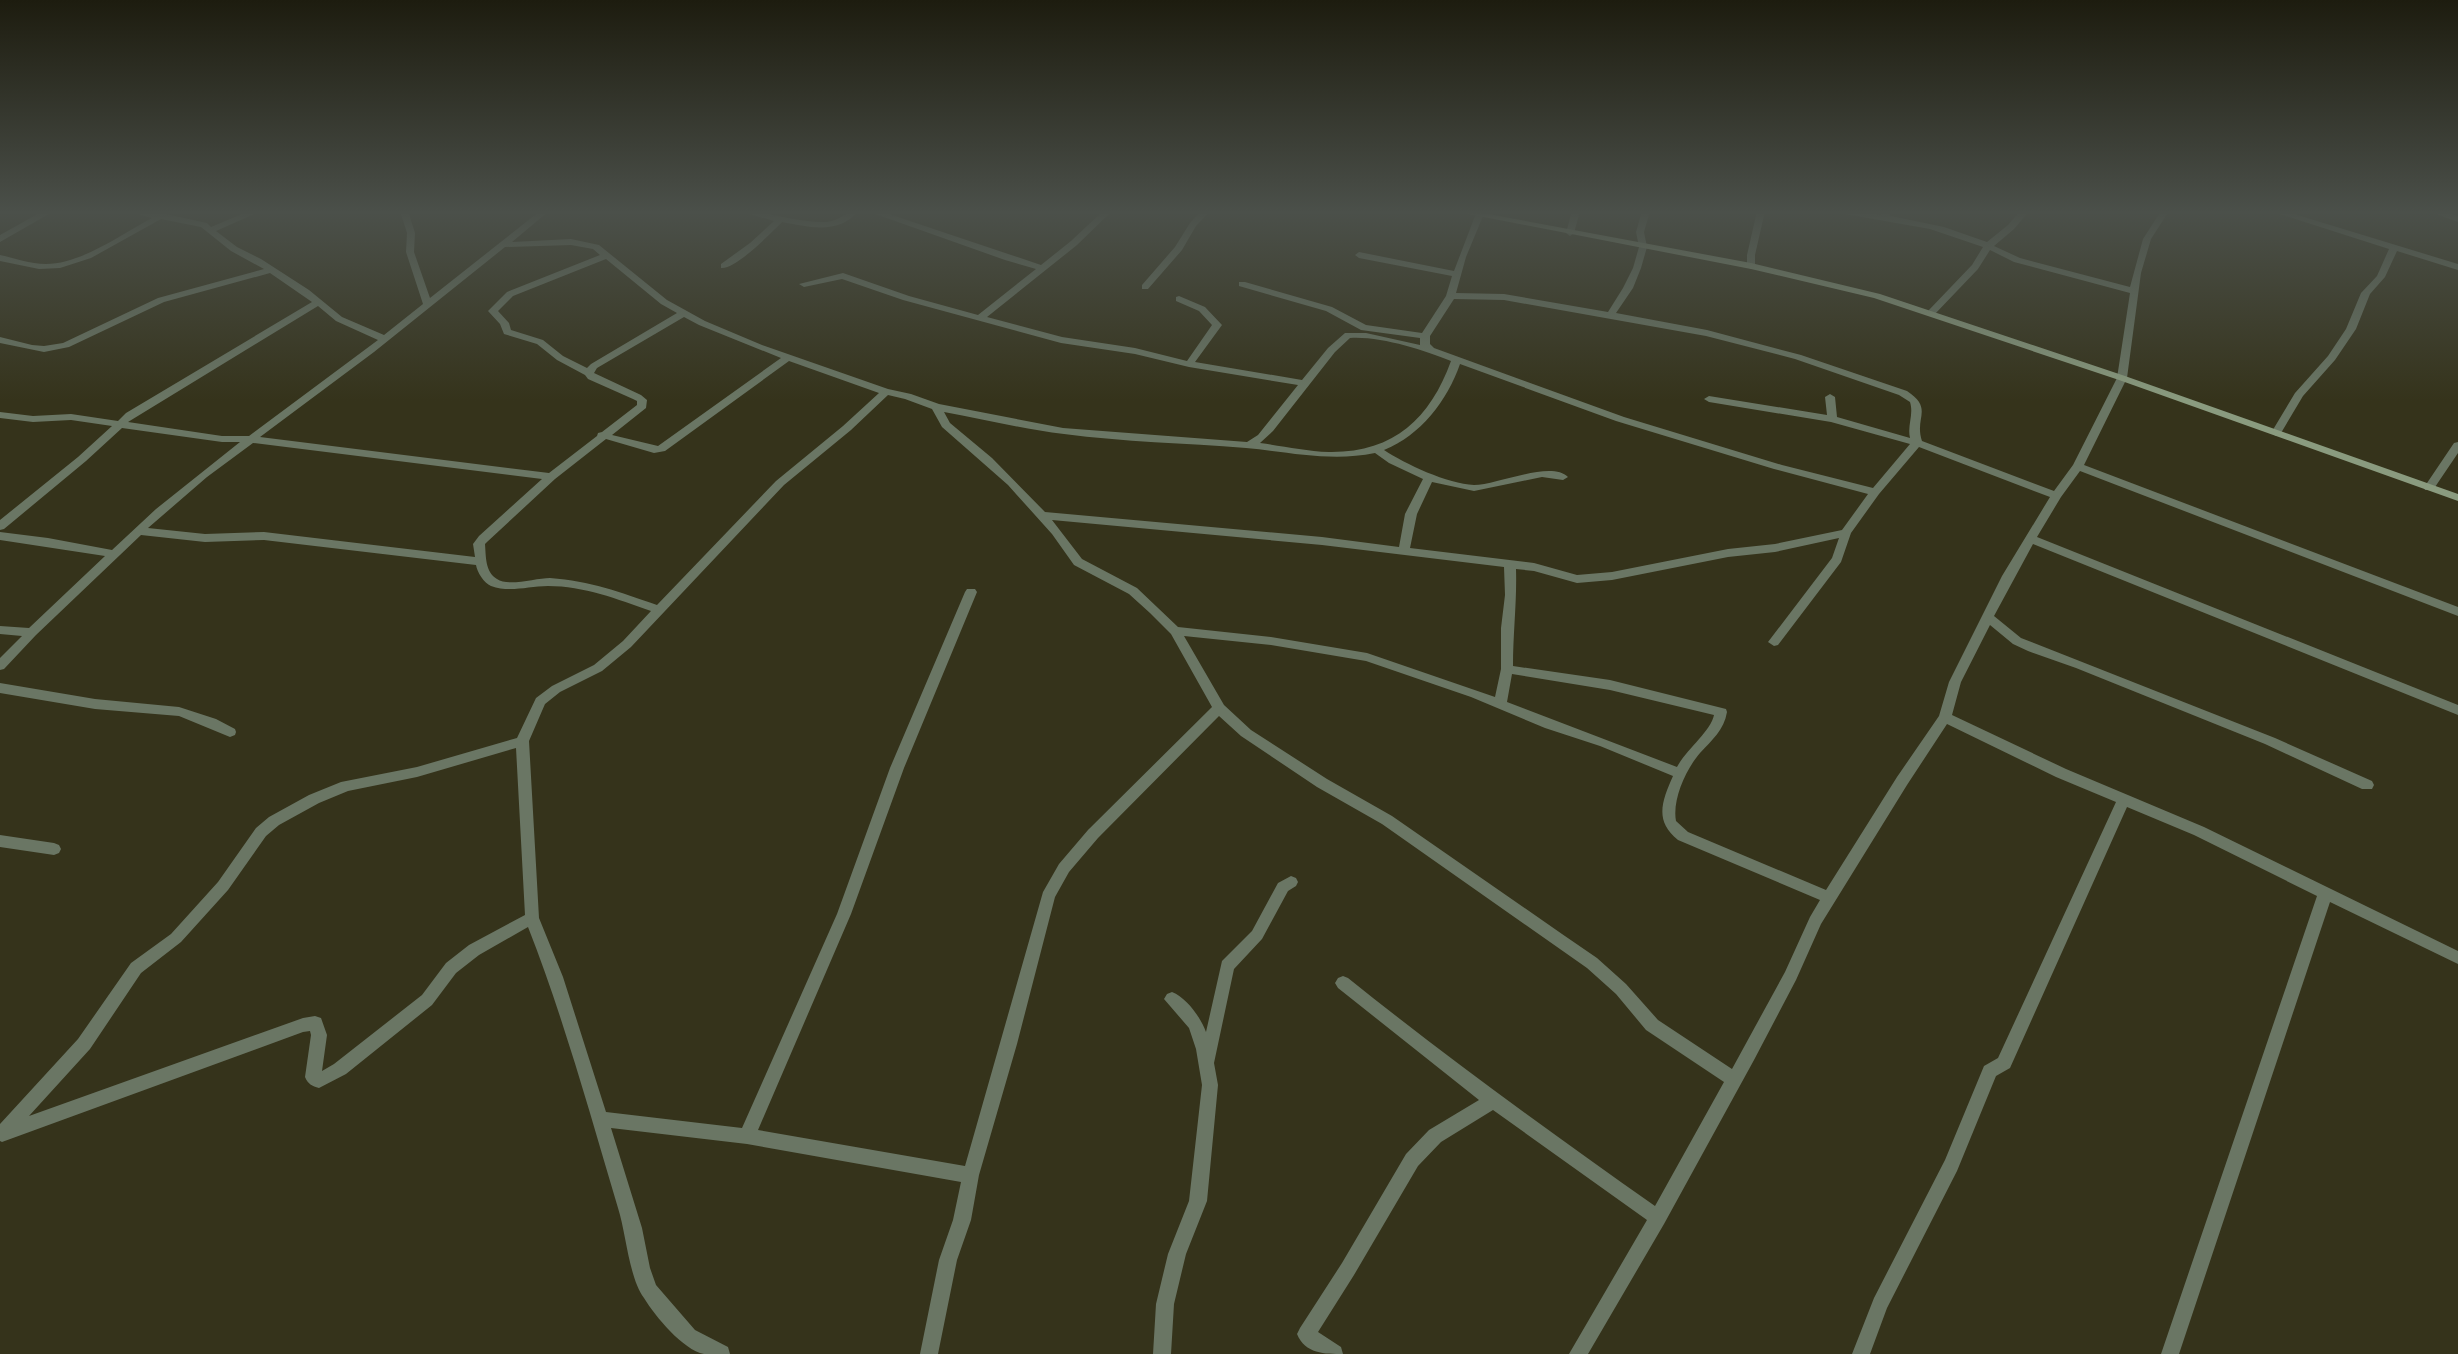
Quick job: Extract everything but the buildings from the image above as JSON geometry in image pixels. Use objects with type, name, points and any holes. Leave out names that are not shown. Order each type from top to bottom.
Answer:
[{"type":"street","points":[[0,340],[44,349],[66,345],[161,300],[256,274]]},
{"type":"street","points":[[278,274],[306,292],[317,303],[339,319],[384,339]]},
{"type":"street","points":[[417,274],[428,304]]},
{"type":"street","points":[[0,666],[32,632],[138,531],[250,439],[384,339],[465,274]]},
{"type":"street","points":[[560,274],[510,294],[493,311],[504,323],[508,332],[540,342],[560,358],[589,373],[591,378],[642,400],[642,406],[631,416],[602,435],[551,477],[483,538],[480,544],[482,569],[492,582],[505,586],[548,582],[594,587],[659,610]]},
{"type":"street","points":[[628,274],[664,302],[750,344],[886,392],[908,396],[936,407],[1063,431],[1249,445],[1329,456],[1352,455],[1377,450],[1412,429],[1424,418],[1452,376],[1456,361]]},
{"type":"street","points":[[981,317],[1035,274]]},
{"type":"street","points":[[1145,287],[1156,274]]},
{"type":"street","points":[[1430,350],[1425,345],[1425,336],[1451,296],[1456,274]]},
{"type":"street","points":[[1610,315],[1628,288],[1633,274]]},
{"type":"street","points":[[1787,274],[1835,285],[1930,313],[2122,378],[2458,498]]},
{"type":"street","points":[[1930,313],[1969,274]]},
{"type":"street","points":[[2071,274],[2134,291]]},
{"type":"street","points":[[1578,1354],[1658,1218],[1734,1080],[1791,975],[1815,921],[1902,780],[1945,716],[1955,682],[1989,618],[2008,576],[2032,539],[2056,496],[2078,466],[2122,378],[2134,291],[2138,274]]},
{"type":"street","points":[[2276,433],[2299,395],[2332,358],[2351,329],[2366,293],[2382,274]]},
{"type":"street","points":[[804,284],[843,276],[906,298],[1061,340],[1135,351],[1189,364],[1304,384]]},
{"type":"street","points":[[1242,284],[1264,292],[1329,309],[1364,328],[1392,330],[1425,336]]},
{"type":"street","points":[[1451,296],[1504,297],[1610,315],[1707,333],[1798,357],[1903,393],[1914,400],[1919,416],[1914,428],[1917,443]]},
{"type":"street","points":[[1180,299],[1202,309],[1218,328],[1203,342],[1189,364]]},
{"type":"street","points":[[0,526],[82,460],[130,414],[317,303]]},
{"type":"street","points":[[589,373],[594,366],[684,313]]},
{"type":"street","points":[[1249,445],[1261,438],[1316,371],[1336,342],[1346,335],[1362,336],[1430,350],[1620,419],[1778,467],[1875,492]]},
{"type":"street","points":[[602,435],[654,450],[661,449],[788,357]]},
{"type":"street","points":[[721,1354],[689,1336],[649,1291],[600,1119],[555,977],[532,918],[522,741],[540,701],[556,689],[598,668],[613,657],[780,484],[847,428],[886,392]]},
{"type":"street","points":[[1830,397],[1832,419]]},
{"type":"street","points":[[1709,399],[1832,419],[1917,443],[2056,496]]},
{"type":"street","points":[[936,407],[946,425],[988,460],[1041,514],[1078,562],[1133,591],[1175,631],[1219,708],[1270,750],[1322,784],[1387,820],[1592,963],[1621,989],[1652,1025],[1734,1080]]},
{"type":"street","points":[[0,414],[33,419],[71,416],[222,439],[250,439],[551,477]]},
{"type":"street","points":[[1774,642],[1837,558],[1846,533],[1875,492],[1917,443]]},
{"type":"street","points":[[2429,488],[2458,445]]},
{"type":"street","points":[[1377,450],[1393,461],[1429,478],[1474,488],[1542,474],[1563,477]]},
{"type":"street","points":[[2078,466],[2458,612]]},
{"type":"street","points":[[1404,552],[1411,514],[1429,478]]},
{"type":"street","points":[[1041,514],[1322,541],[1534,567],[1563,576],[1587,579],[1642,571],[1728,553],[1775,548],[1846,533]]},
{"type":"street","points":[[138,531],[206,538],[274,537],[481,562]]},
{"type":"street","points":[[0,536],[48,542],[114,554]]},
{"type":"street","points":[[2032,539],[2458,710]]},
{"type":"street","points":[[1500,704],[1508,669],[1506,628],[1510,595],[1510,565]]},
{"type":"street","points":[[747,1136],[844,914],[897,768],[971,592]]},
{"type":"street","points":[[1989,618],[2017,641],[2032,648],[2080,664],[2270,742],[2367,785]]},
{"type":"street","points":[[0,630],[32,632]]},
{"type":"street","points":[[1175,631],[1271,641],[1367,656],[1408,669],[1680,773]]},
{"type":"street","points":[[1508,669],[1610,685],[1721,712],[1716,729],[1693,753],[1680,773],[1667,819],[1671,827],[1683,836],[1830,898]]},
{"type":"street","points":[[0,688],[95,704],[167,708],[206,719],[230,732]]},
{"type":"street","points":[[929,1354],[933,1342],[948,1260],[962,1220],[970,1175],[1010,1044],[1040,924],[1055,882],[1093,834],[1219,708]]},
{"type":"street","points":[[1945,716],[2062,772],[2199,831],[2458,958]]},
{"type":"street","points":[[1,1135],[84,1044],[136,968],[176,938],[223,886],[261,832],[274,821],[314,799],[346,786],[417,772],[522,741]]},
{"type":"street","points":[[1861,1354],[1880,1304],[1950,1165],[1990,1071],[2004,1063],[2124,799]]},
{"type":"street","points":[[0,841],[54,849]]},
{"type":"street","points":[[1207,1064],[1227,966],[1257,935],[1283,887],[1291,882]]},
{"type":"street","points":[[2170,1354],[2325,894]]},
{"type":"street","points":[[1,1135],[303,1025],[315,1023],[319,1035],[313,1077],[319,1082],[340,1069],[426,1000],[451,968],[474,950],[532,918]]},
{"type":"street","points":[[1343,983],[1418,1044],[1493,1101],[1658,1218]]},
{"type":"street","points":[[1162,1354],[1165,1304],[1177,1254],[1198,1201],[1210,1085],[1207,1064],[1195,1024],[1172,999]]},
{"type":"street","points":[[1334,1354],[1306,1334],[1348,1269],[1412,1160],[1435,1136],[1493,1101]]},
{"type":"street","points":[[600,1119],[747,1136],[970,1175]]}]
